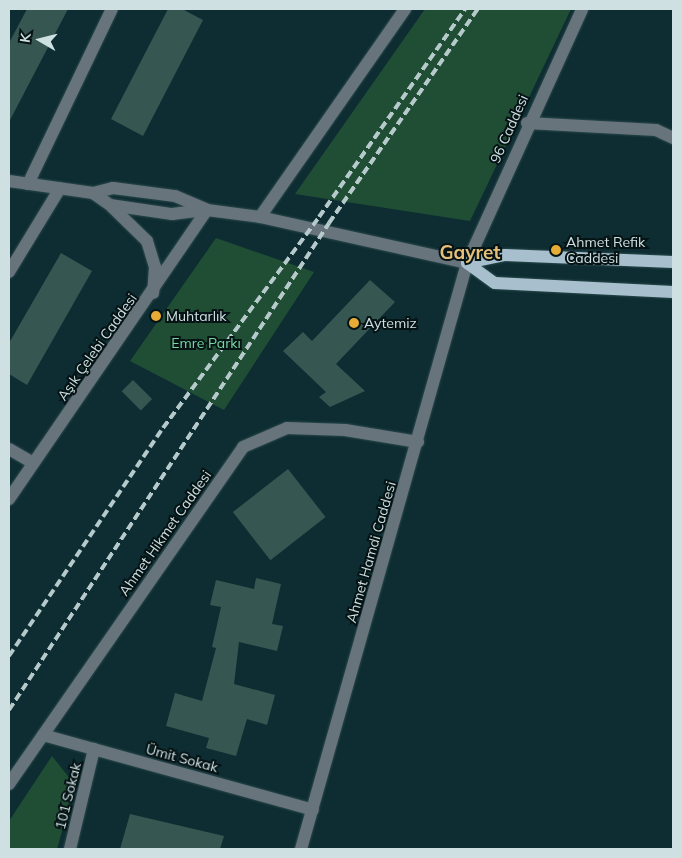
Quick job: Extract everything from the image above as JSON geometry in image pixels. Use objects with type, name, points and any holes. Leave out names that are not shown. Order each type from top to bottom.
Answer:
[{"type":"main road","points":[[467,263],[505,255],[673,262]]},
{"type":"main road","points":[[467,263],[495,283],[673,292]]},
{"type":"street","points":[[28,184],[112,9]]},
{"type":"street","points":[[260,217],[405,9]]},
{"type":"street","name":"96 Caddesi","points":[[467,263],[527,123],[582,9]]},
{"type":"street","points":[[527,123],[656,130],[673,138]]},
{"type":"street","points":[[9,181],[93,193],[113,188],[175,196],[207,210]]},
{"type":"street","points":[[9,272],[60,188]]},
{"type":"street","points":[[93,193],[131,220],[147,241],[155,267],[152,294]]},
{"type":"street","points":[[110,205],[172,214],[207,210],[260,217],[467,263]]},
{"type":"street","name":"Aşık Çelebi Caddesi","points":[[9,499],[152,294],[207,210]]},
{"type":"street","name":"Ahmet Hamdi Caddesi","points":[[302,849],[467,263]]},
{"type":"street","name":"Ahmet Hikmet Caddesi","points":[[9,784],[243,447],[287,428],[345,430],[418,442]]},
{"type":"street","points":[[9,449],[34,463]]},
{"type":"street","name":"Ümit Sokak","points":[[43,735],[313,810]]},
{"type":"street","name":"101 Sokak","points":[[70,849],[94,749]]},
{"type":"green space","points":[[425,9],[571,9],[470,221],[295,194]]},
{"type":"green space","name":"Emre Parkı","points":[[216,238],[314,272],[224,410],[130,361]]},
{"type":"green space","points":[[52,756],[75,785],[57,849],[9,849],[9,821]]},
{"type":"building","points":[[27,9],[68,9],[9,122],[9,43]]},
{"type":"building","points":[[168,9],[182,9],[203,20],[143,136],[111,119]]},
{"type":"building","points":[[61,253],[92,271],[27,385],[9,374],[9,343]]},
{"type":"building","points":[[370,280],[395,302],[336,364],[365,391],[330,407],[319,397],[326,392],[283,351],[303,332],[312,341]]},
{"type":"building","points":[[133,380],[152,399],[141,410],[122,391]]},
{"type":"building","points":[[288,469],[326,517],[270,560],[233,512]]},
{"type":"building","points":[[256,578],[281,584],[272,624],[283,626],[277,651],[239,642],[234,684],[275,695],[267,725],[247,719],[236,756],[206,748],[209,738],[166,726],[175,693],[202,701],[216,648],[212,647],[221,607],[210,605],[216,580],[254,589]]},
{"type":"building","points":[[130,814],[224,836],[220,849],[120,849]]},
{"type":"railway","points":[[9,656],[163,428],[319,217],[465,9]]},
{"type":"railway","points":[[9,710],[329,223],[478,9]]},
{"type":"place","name":"Ahmet Refik Caddesi","points":[[556,250]]},
{"type":"place","name":"Muhtarlık","points":[[156,316]]},
{"type":"place","name":"Aytemiz","points":[[354,323]]},
{"type":"district","name":"Gayret","points":[[470,253]]}]
